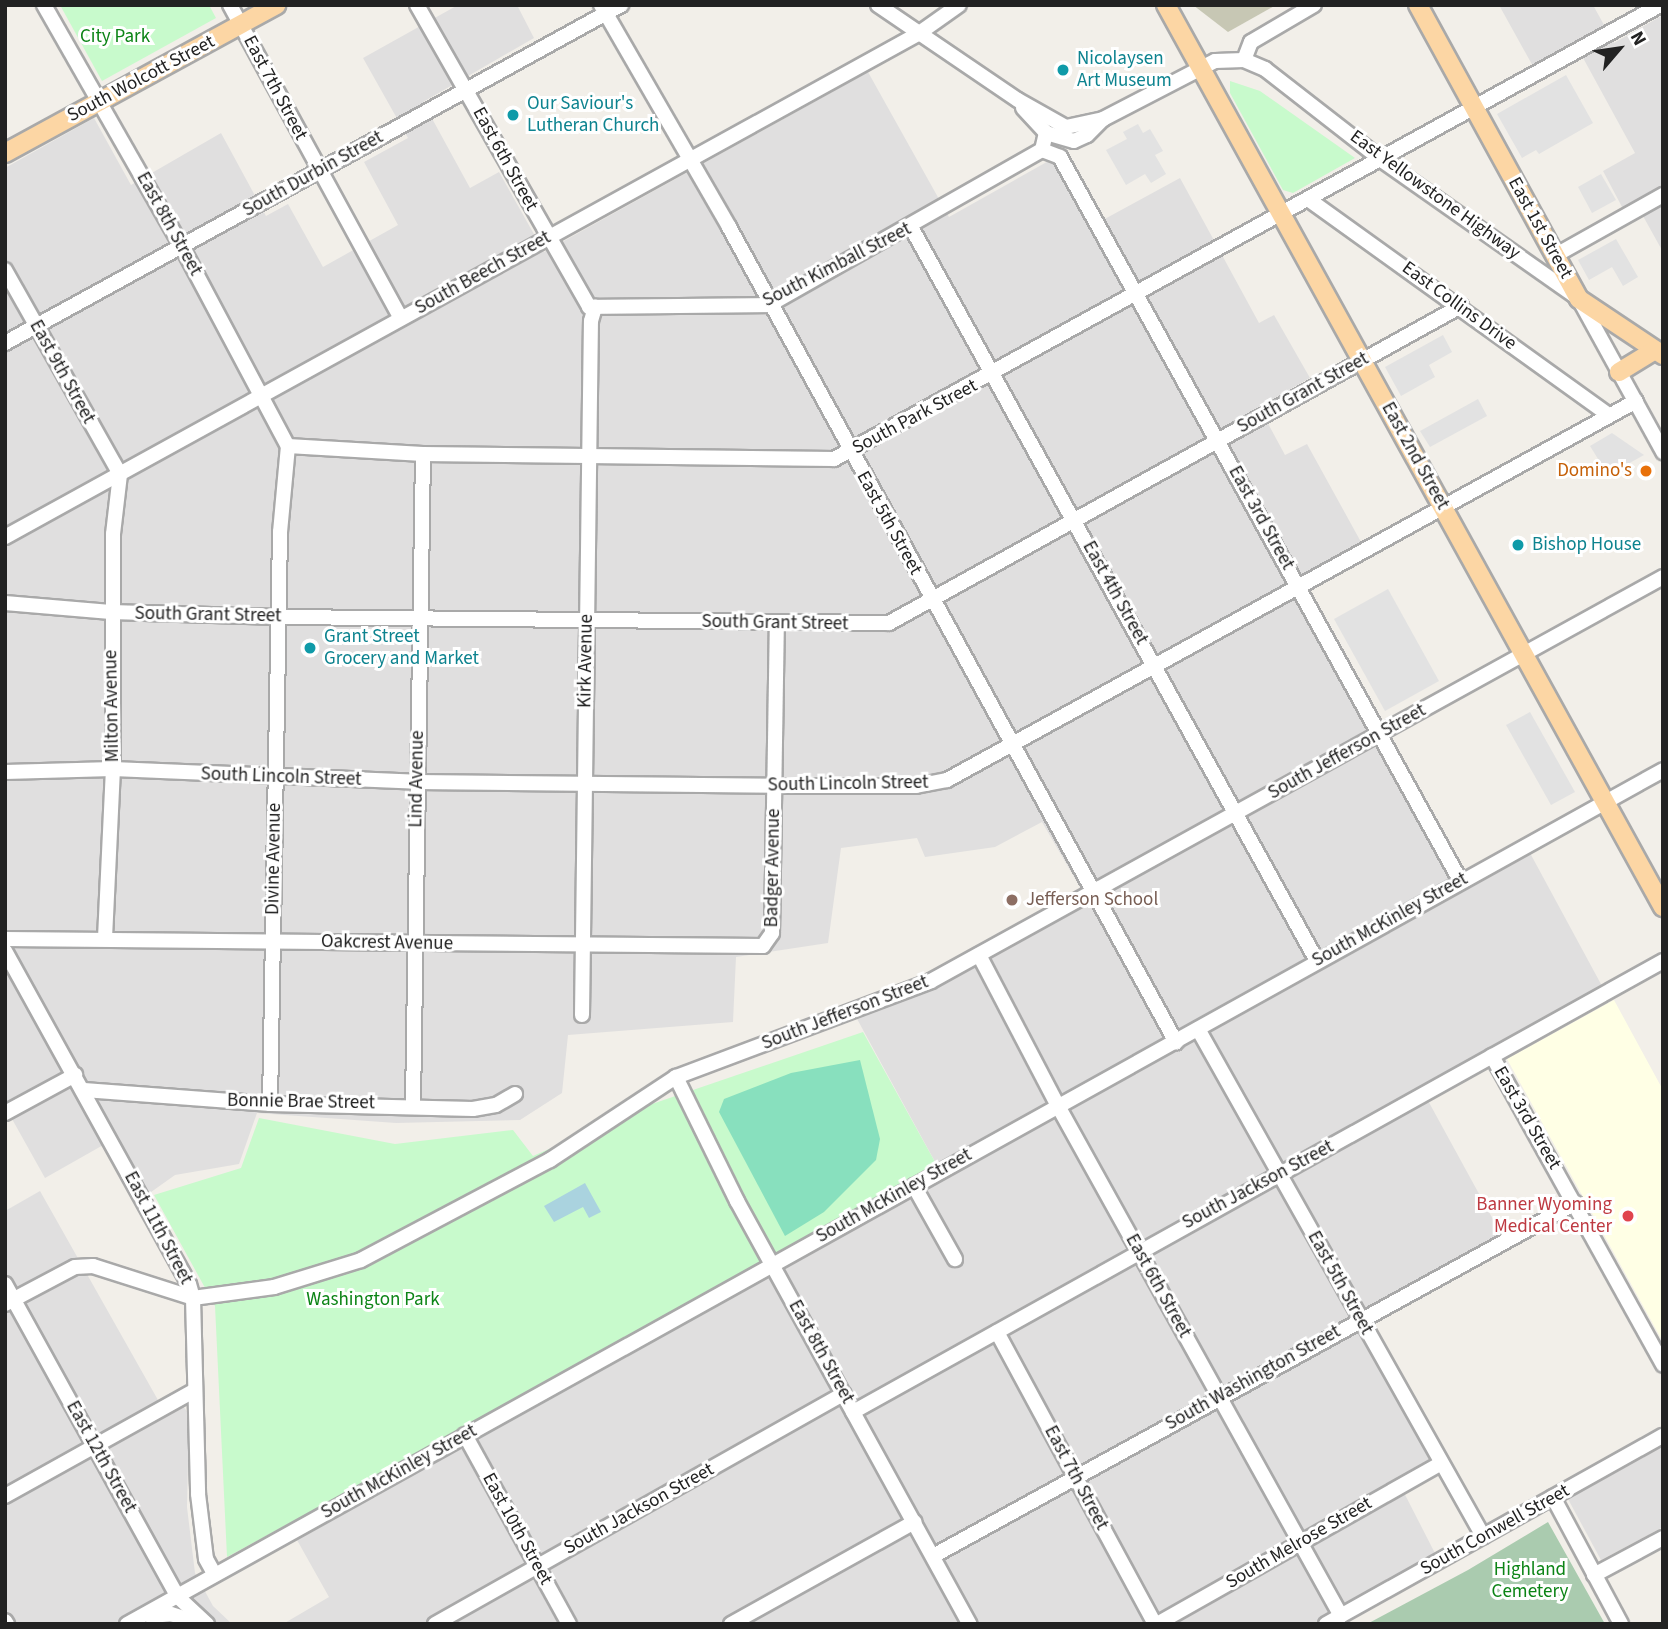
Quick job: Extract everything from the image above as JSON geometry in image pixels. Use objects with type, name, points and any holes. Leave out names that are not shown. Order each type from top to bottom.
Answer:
[{"type":"main road","name":"South Wolcott Street","points":[[5,153],[276,5]]},
{"type":"main road","name":"East 2nd Street","points":[[1166,5],[1663,907]]},
{"type":"main road","name":"East 1st Street","points":[[1418,5],[1580,299]]},
{"type":"main road","name":"East Yellowstone Highway","points":[[1580,299],[1659,353]]},
{"type":"main road","points":[[1619,372],[1659,353]]},
{"type":"street","name":"East 8th Street","points":[[44,5],[182,247],[288,446]]},
{"type":"street","name":"East 7th Street","points":[[230,5],[401,318]]},
{"type":"street","name":"East 6th Street","points":[[417,5],[589,307],[594,307]]},
{"type":"street","name":"South Durbin Street","points":[[5,343],[320,172],[603,10],[621,5]]},
{"type":"street","points":[[878,5],[1018,100],[1066,127],[1103,119]]},
{"type":"street","name":"South Beech Street","points":[[5,537],[918,34],[959,5]]},
{"type":"street","points":[[1046,133],[1042,150],[1060,157],[1074,141],[1087,135],[1103,119],[1200,65],[1244,60],[1251,42],[1314,5]]},
{"type":"street","name":"South Park Street","points":[[288,446],[423,454],[827,460],[849,452],[994,374],[1282,212],[1383,161],[1660,5]]},
{"type":"street","name":"East 5th Street","points":[[603,10],[687,161],[729,227],[849,452],[1176,1042]]},
{"type":"street","name":"East Yellowstone Highway","points":[[1244,60],[1265,69],[1310,101],[1383,161],[1580,299]]},
{"type":"street","points":[[1018,100],[1046,133],[1074,141]]},
{"type":"street","name":"South Kimball Street","points":[[594,307],[769,304],[911,227],[1042,150]]},
{"type":"street","name":"East 3rd Street","points":[[1060,157],[1460,880]]},
{"type":"street","points":[[1556,255],[1663,195]]},
{"type":"street","name":"East Collins Drive","points":[[1308,200],[1461,306],[1609,415]]},
{"type":"street","name":"East 4th Street","points":[[911,227],[1317,961]]},
{"type":"street","name":"East 9th Street","points":[[5,270],[120,474]]},
{"type":"street","name":"East 1st Street","points":[[1580,299],[1663,452]]},
{"type":"street","name":"South Grant Street","points":[[6,604],[111,612],[279,617],[777,624],[889,623],[1461,306]]},
{"type":"street","name":"Kirk Avenue","points":[[582,1015],[589,458],[594,307]]},
{"type":"street","name":"South Lincoln Street","points":[[5,772],[113,769],[417,782],[775,786],[916,786],[947,780],[1636,401]]},
{"type":"street","name":"Divine Avenue","points":[[270,1104],[279,617],[288,446]]},
{"type":"street","name":"Lind Avenue","points":[[413,1104],[423,454]]},
{"type":"street","name":"Milton Avenue","points":[[105,938],[113,769],[111,612],[120,474]]},
{"type":"street","name":"South Jefferson Street","points":[[193,1298],[274,1287],[361,1260],[550,1160],[676,1077],[901,995],[979,955],[1663,577]]},
{"type":"street","name":"Badger Avenue","points":[[768,943],[775,786],[777,624]]},
{"type":"street","name":"South McKinley Street","points":[[127,1624],[772,1263],[1176,1042],[1460,880],[1663,770]]},
{"type":"street","name":"Oakcrest Avenue","points":[[5,939],[105,938],[581,947],[768,943]]},
{"type":"street","name":"East 11th Street","points":[[5,950],[84,1090],[193,1298],[192,1392],[198,1494],[206,1559],[215,1575]]},
{"type":"street","name":"East 6th Street","points":[[979,955],[1058,1106],[1341,1616]]},
{"type":"street","name":"South Jackson Street","points":[[853,1412],[1137,1250],[1280,1175],[1663,961]]},
{"type":"street","name":"East 5th Street","points":[[1198,1029],[1483,1536]]},
{"type":"street","name":"East 3rd Street","points":[[1492,1056],[1663,1365]]},
{"type":"street","points":[[5,1113],[75,1075]]},
{"type":"street","name":"East 8th Street","points":[[676,1077],[772,1263],[970,1624]]},
{"type":"street","name":"Bonnie Brae Street","points":[[84,1090],[270,1104],[413,1104],[473,1109],[496,1105],[515,1094]]},
{"type":"street","points":[[915,1186],[955,1259]]},
{"type":"street","name":"South Washington Street","points":[[933,1556],[1219,1396],[1575,1203]]},
{"type":"street","points":[[10,1302],[75,1267],[93,1266],[193,1298]]},
{"type":"street","name":"East 12th Street","points":[[5,1284],[10,1302],[95,1446],[178,1597],[207,1624]]},
{"type":"street","name":"East 7th Street","points":[[997,1332],[1156,1624]]},
{"type":"street","points":[[5,1496],[192,1392]]},
{"type":"street","name":"South Jackson Street","points":[[435,1624],[844,1394]]},
{"type":"street","name":"East 10th Street","points":[[465,1435],[569,1624]]},
{"type":"street","name":"South Conwell Street","points":[[1326,1624],[1663,1436]]},
{"type":"street","name":"South Melrose Street","points":[[1156,1624],[1441,1463]]},
{"type":"street","points":[[1553,1497],[1622,1624]]},
{"type":"street","points":[[731,1624],[914,1522]]},
{"type":"street","points":[[1594,1575],[1663,1538]]},
{"type":"street","points":[[142,1616],[171,1614],[201,1624]]},
{"type":"shaded area","points":[[458,5],[517,5],[534,38],[423,102],[470,188],[499,172],[544,252],[868,72],[949,217],[1052,159],[1090,227],[1180,178],[1259,323],[1274,315],[1310,378],[1259,407],[1285,455],[1307,444],[1361,542],[1288,584],[1460,891],[1530,853],[1602,986],[1420,1086],[1501,1234],[1354,1318],[1432,1461],[1398,1481],[1440,1563],[1330,1624],[283,1624],[329,1597],[288,1524],[940,1171],[850,1006],[907,985],[1081,889],[1042,822],[995,847],[925,857],[917,838],[841,848],[828,943],[736,957],[733,1022],[568,1035],[562,1093],[520,1120],[396,1123],[257,1113],[239,1164],[175,1175],[137,1202],[105,1144],[45,1178],[12,1119],[5,1122],[5,168],[94,118],[131,185],[221,133],[266,216],[288,204],[323,267],[398,225],[364,162],[408,138],[363,58]]},
{"type":"shaded area","points":[[1193,5],[1276,5],[1228,32]]},
{"type":"shaded area","points":[[1499,5],[1593,5],[1614,43],[1663,15],[1663,252],[1643,216],[1630,222],[1603,171],[1635,153],[1582,56],[1540,79]]},
{"type":"shaded area","points":[[1566,75],[1593,123],[1539,154],[1536,150],[1522,158],[1497,114]]},
{"type":"shaded area","points":[[1138,124],[1143,133],[1150,129],[1163,151],[1155,155],[1166,174],[1151,183],[1145,174],[1126,185],[1106,150],[1127,139],[1123,132]]},
{"type":"shaded area","points":[[1601,174],[1616,200],[1592,213],[1578,187]]},
{"type":"shaded area","points":[[1616,239],[1638,277],[1623,286],[1612,267],[1589,280],[1578,260]]},
{"type":"shaded area","points":[[1443,335],[1452,352],[1429,365],[1435,377],[1401,396],[1385,367]]},
{"type":"shaded area","points":[[1478,399],[1487,416],[1430,447],[1420,431]]},
{"type":"shaded area","points":[[1612,433],[1644,455],[1608,475],[1590,446]]},
{"type":"shaded area","points":[[1388,589],[1439,681],[1385,711],[1334,619]]},
{"type":"shaded area","points":[[1530,712],[1575,792],[1551,805],[1506,725]]},
{"type":"shaded area","name":"Banner Wyoming Medical Center","points":[[1614,1000],[1663,1090],[1663,1342],[1507,1059]]},
{"type":"shaded area","points":[[40,1191],[167,1416],[183,1406],[189,1414],[187,1507],[195,1573],[213,1606],[232,1624],[5,1624],[5,1211]]},
{"type":"shaded area","points":[[1663,1446],[1663,1527],[1601,1560],[1568,1499]]},
{"type":"green space","name":"City Park","points":[[60,5],[209,5],[216,18],[102,81]]},
{"type":"green space","points":[[1230,81],[1260,91],[1355,158],[1293,193],[1283,190],[1230,93]]},
{"type":"green space","name":"Washington Park","points":[[863,1032],[940,1171],[227,1557],[215,1306],[154,1195],[241,1168],[259,1118],[395,1144],[513,1130],[533,1156],[652,1104]]},
{"type":"green space","points":[[860,1060],[880,1139],[876,1160],[824,1212],[785,1236],[719,1112],[724,1099],[791,1073]]},
{"type":"green space","name":"Highland Cemetery","points":[[1548,1522],[1605,1624],[1367,1624],[1468,1570]]},
{"type":"water","points":[[585,1183],[601,1212],[589,1218],[583,1207],[554,1222],[544,1206]]},
{"type":"place","name":"Nicolaysen Art Museum","points":[[1063,70]]},
{"type":"place","name":"Our Saviour's Lutheran Church","points":[[513,115]]},
{"type":"place","name":"Domino's","points":[[1646,471]]},
{"type":"place","name":"Bishop House","points":[[1518,545]]},
{"type":"place","name":"Grant Street Grocery and Market","points":[[310,648]]},
{"type":"place","name":"Jefferson School","points":[[1012,900]]},
{"type":"place","name":"Banner Wyoming Medical Center","points":[[1628,1216]]}]
